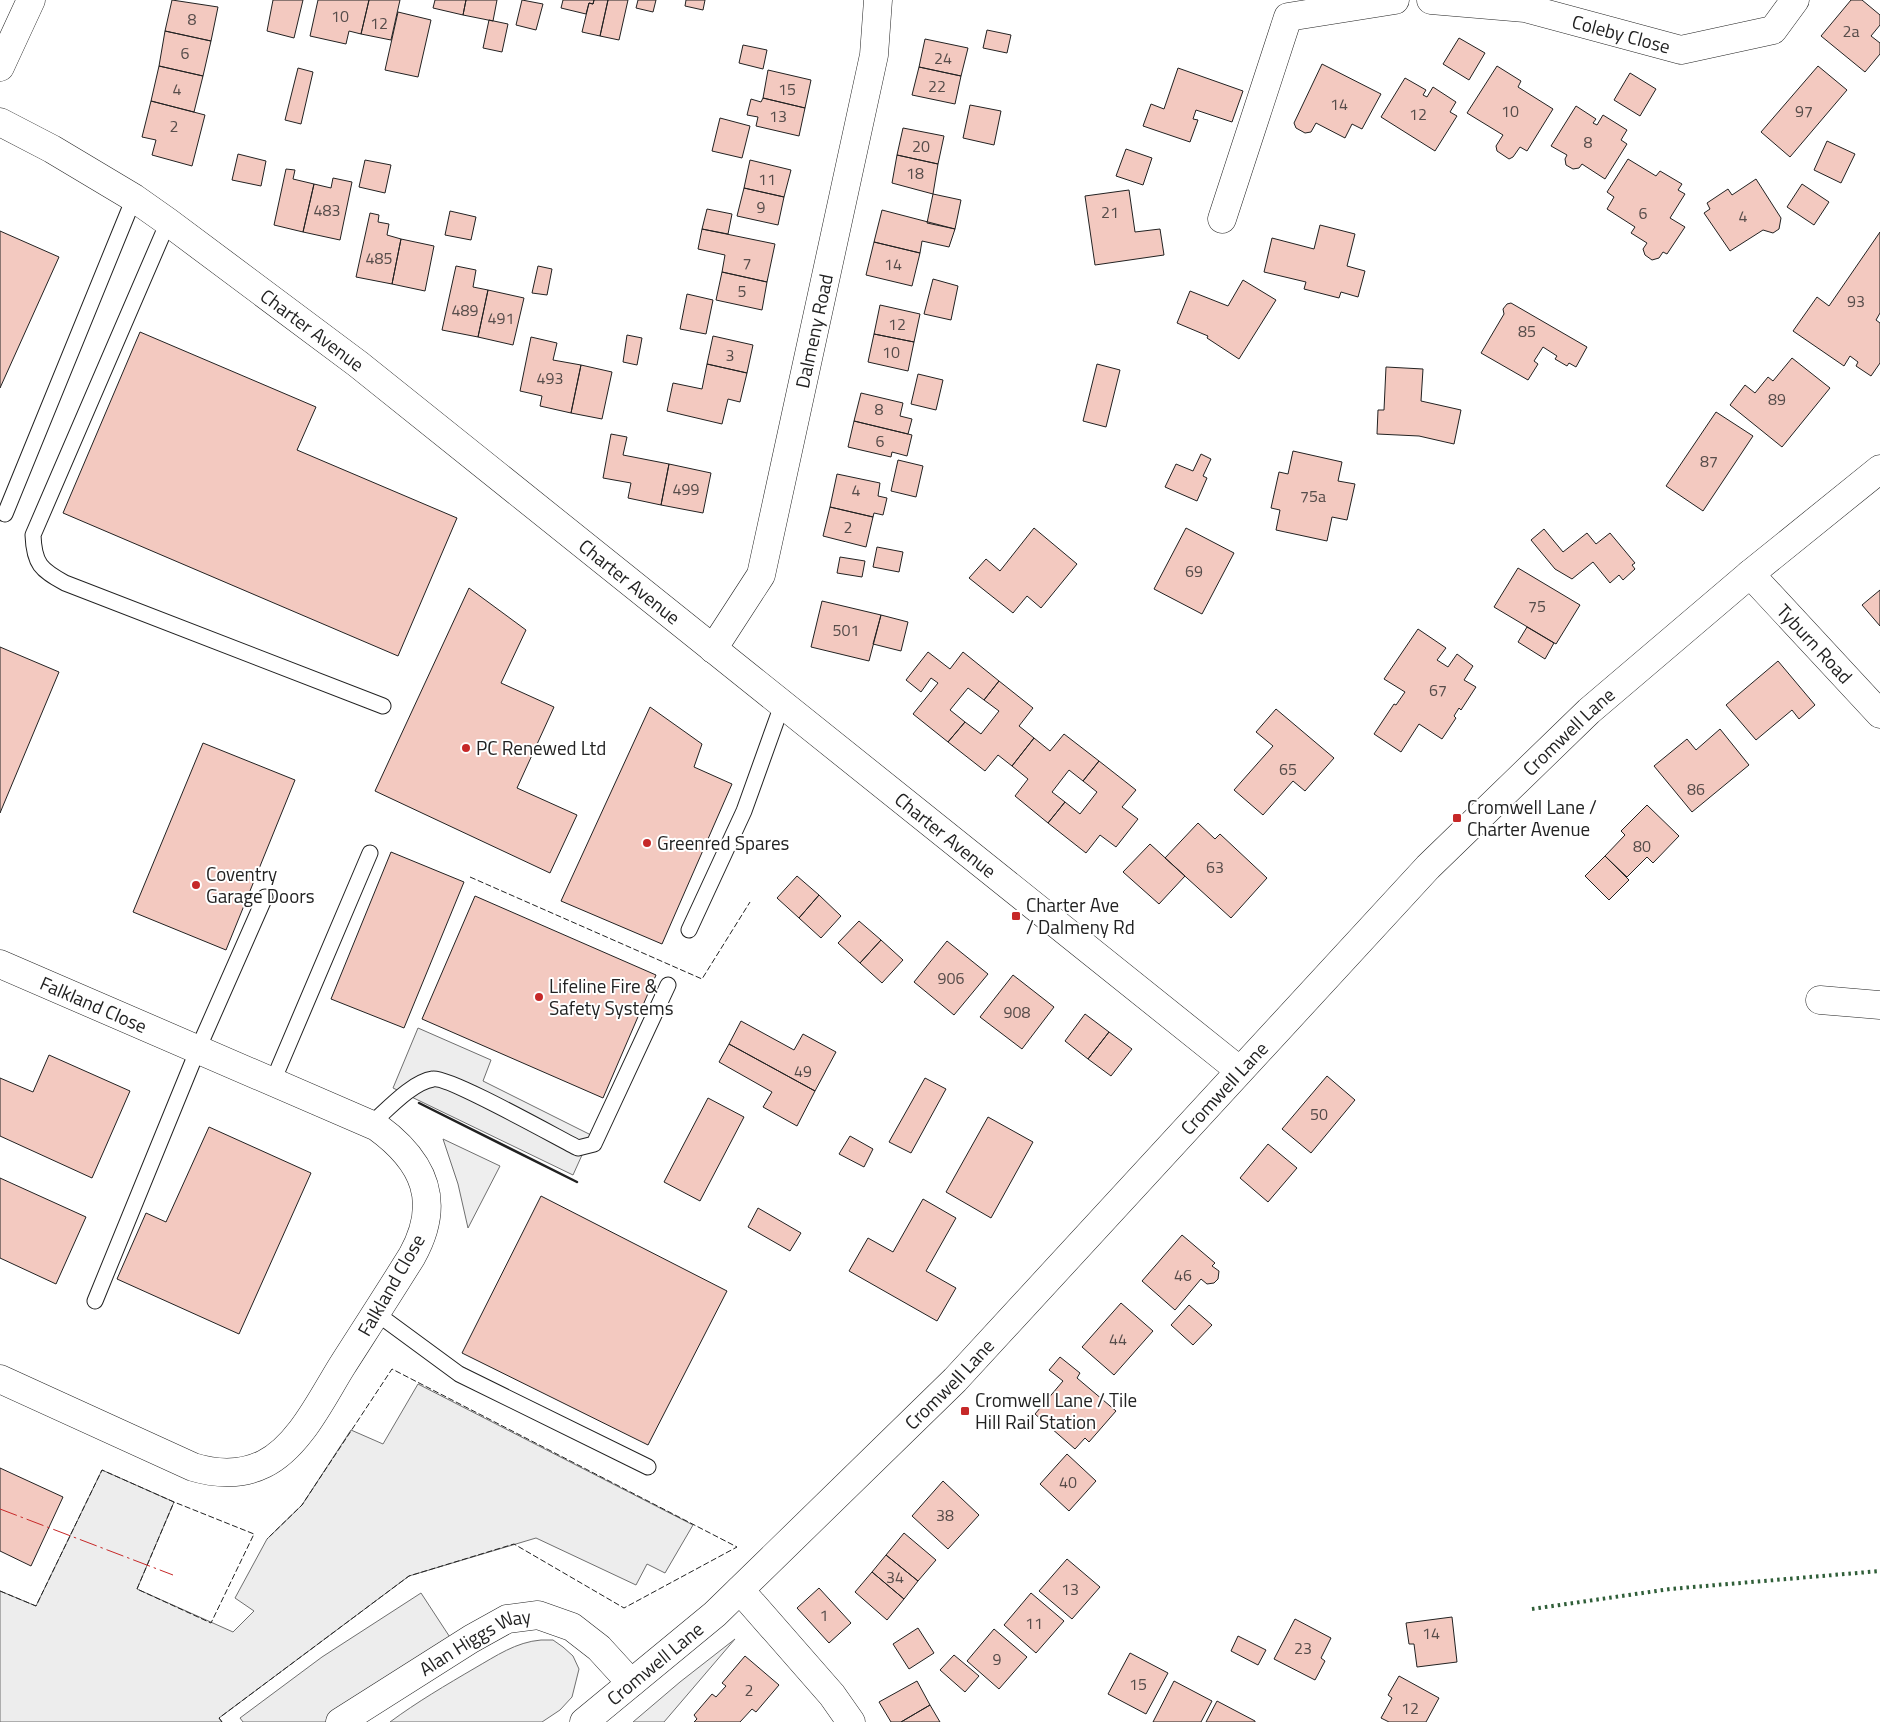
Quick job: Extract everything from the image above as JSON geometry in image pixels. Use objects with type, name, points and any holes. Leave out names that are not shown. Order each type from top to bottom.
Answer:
[{"type":"street","points":[[0,67],[32,0]]},
{"type":"street","name":"Dalmeny Road","points":[[712,650],[761,575],[874,55],[878,0]]},
{"type":"street","points":[[1222,219],[1288,16],[1395,0]]},
{"type":"street","name":"Coleby Close","points":[[1431,0],[1525,8],[1681,50],[1773,30],[1795,0]]},
{"type":"street","name":"Charter Avenue","points":[[0,122],[52,149],[134,198],[358,364],[712,650],[1239,1070]]},
{"type":"street","name":"Cromwell Lane","points":[[584,1722],[715,1614],[955,1380],[1428,867],[1589,711],[1750,574],[1880,469]]},
{"type":"street","name":"Tyburn Road","points":[[1750,574],[1880,714]]},
{"type":"street","name":"Falkland Close","points":[[0,964],[371,1124],[397,1142],[413,1160],[422,1176],[426,1191],[427,1207],[426,1224],[420,1242],[376,1313],[301,1430],[290,1444],[264,1464],[237,1472],[215,1472],[193,1467],[0,1379]]},
{"type":"street","points":[[1820,1000],[1880,1005]]},
{"type":"street","points":[[740,1590],[832,1695],[851,1722]]},
{"type":"street","name":"Alan Higgs Way","points":[[340,1722],[471,1639],[507,1619],[538,1615],[572,1627],[599,1648],[631,1683]]},
{"type":"lane","points":[[5,514],[134,198]]},
{"type":"lane","points":[[168,222],[33,535],[33,546],[39,562],[45,572],[65,583],[383,706]]},
{"type":"lane","points":[[689,930],[744,811],[782,705]]},
{"type":"lane","points":[[273,1081],[370,853]]},
{"type":"lane","points":[[95,1301],[198,1049],[264,897]]},
{"type":"lane","points":[[371,1124],[422,1082],[435,1078],[472,1093],[578,1148],[594,1144],[668,986]]},
{"type":"lane","points":[[376,1313],[459,1374],[648,1467]]},
{"type":"shaded area","points":[[418,1028],[491,1060],[483,1081],[591,1135],[573,1175],[393,1088]]},
{"type":"shaded area","points":[[443,1139],[500,1166],[468,1228],[458,1184]]},
{"type":"shaded area","points":[[418,1384],[693,1525],[665,1573],[647,1564],[636,1585],[536,1538],[409,1576],[219,1718],[222,1722],[0,1722],[0,1591],[36,1606],[102,1470],[174,1502],[137,1589],[233,1632],[254,1611],[235,1598],[267,1539],[302,1505],[351,1430],[383,1444]]},
{"type":"shaded area","points":[[421,1593],[457,1648],[340,1722],[243,1722],[240,1718],[322,1657]]},
{"type":"shaded area","points":[[735,1639],[664,1722],[633,1722],[680,1682]]},
{"type":"shaded area","points":[[553,1640],[563,1647],[573,1656],[579,1669],[572,1697],[560,1710],[542,1722],[390,1722],[432,1694],[499,1654],[532,1641]]},
{"type":"building","points":[[172,0],[218,7],[211,41],[165,31]]},
{"type":"building","points":[[273,0],[303,0],[294,38],[267,31]]},
{"type":"building","points":[[318,0],[369,0],[361,34],[349,31],[346,44],[310,36]]},
{"type":"building","points":[[369,0],[400,0],[391,40],[361,34]]},
{"type":"building","points":[[435,0],[466,0],[463,15],[433,8]]},
{"type":"building","points":[[466,0],[497,0],[493,21],[463,15]]},
{"type":"building","points":[[522,0],[543,4],[536,30],[516,25]]},
{"type":"building","points":[[563,0],[594,0],[593,4],[589,3],[586,14],[561,8]]},
{"type":"building","points":[[594,0],[608,0],[600,36],[582,32],[589,3],[593,4]]},
{"type":"building","points":[[608,0],[628,0],[619,40],[600,36]]},
{"type":"building","points":[[638,0],[656,0],[653,12],[636,8]]},
{"type":"building","points":[[686,0],[705,0],[703,10],[685,6]]},
{"type":"building","points":[[1851,0],[1862,0],[1880,15],[1880,25],[1871,36],[1880,43],[1880,54],[1865,72],[1821,36]]},
{"type":"building","points":[[398,12],[431,20],[418,77],[385,70]]},
{"type":"building","points":[[489,20],[508,24],[502,52],[483,48]]},
{"type":"building","points":[[987,30],[1011,35],[1007,53],[983,48]]},
{"type":"building","points":[[165,31],[211,41],[203,76],[159,66]]},
{"type":"building","points":[[1459,38],[1485,53],[1469,80],[1443,64]]},
{"type":"building","points":[[925,39],[968,48],[961,76],[919,67]]},
{"type":"building","points":[[743,45],[767,50],[763,69],[739,63]]},
{"type":"building","points":[[1322,64],[1381,94],[1362,129],[1352,124],[1345,138],[1316,123],[1311,132],[1305,133],[1296,128],[1294,123]]},
{"type":"building","points":[[159,66],[203,76],[194,112],[151,101]]},
{"type":"building","points":[[1497,66],[1521,81],[1518,87],[1553,109],[1527,151],[1520,147],[1513,157],[1509,159],[1497,151],[1496,146],[1503,135],[1467,113]]},
{"type":"building","points":[[1818,66],[1847,90],[1790,157],[1761,132]]},
{"type":"building","points":[[919,67],[961,76],[955,104],[912,95]]},
{"type":"building","points":[[298,68],[313,72],[301,124],[285,120]]},
{"type":"building","points":[[1178,68],[1243,91],[1232,122],[1196,110],[1193,119],[1198,120],[1190,142],[1143,126],[1151,104],[1164,109]]},
{"type":"building","points":[[768,70],[811,80],[805,108],[763,98]]},
{"type":"building","points":[[1630,73],[1656,89],[1640,116],[1614,100]]},
{"type":"building","points":[[1405,78],[1426,90],[1423,95],[1427,97],[1433,87],[1456,102],[1450,112],[1457,116],[1435,151],[1381,117]]},
{"type":"building","points":[[763,98],[805,108],[799,136],[756,126],[758,117],[747,115],[751,99],[761,102]]},
{"type":"building","points":[[151,101],[205,115],[192,166],[152,155],[156,140],[142,137]]},
{"type":"building","points":[[970,105],[1001,111],[994,145],[963,138]]},
{"type":"building","points":[[1576,106],[1596,119],[1593,123],[1597,125],[1603,115],[1627,130],[1621,140],[1627,144],[1605,179],[1582,164],[1579,168],[1573,169],[1566,165],[1565,159],[1567,155],[1551,146]]},
{"type":"building","points":[[720,118],[750,126],[742,158],[712,151]]},
{"type":"building","points":[[903,128],[944,136],[938,164],[897,155]]},
{"type":"building","points":[[1827,141],[1855,154],[1841,183],[1814,170]]},
{"type":"building","points":[[1126,149],[1152,158],[1143,185],[1116,176]]},
{"type":"building","points":[[238,154],[266,161],[261,186],[232,180]]},
{"type":"building","points":[[897,155],[938,164],[933,194],[892,183]]},
{"type":"building","points":[[1628,159],[1656,176],[1660,171],[1682,184],[1678,190],[1685,194],[1670,218],[1685,227],[1667,254],[1663,252],[1659,258],[1652,260],[1645,255],[1643,249],[1647,243],[1631,233],[1635,227],[1607,209],[1614,197],[1607,192]]},
{"type":"building","points":[[365,160],[391,165],[385,193],[359,187]]},
{"type":"building","points":[[750,160],[791,170],[784,197],[744,188]]},
{"type":"building","points":[[286,169],[295,170],[293,179],[314,184],[303,232],[274,225]]},
{"type":"building","points":[[333,178],[352,182],[340,240],[303,232],[314,184],[331,188]]},
{"type":"building","points":[[1756,179],[1781,218],[1779,229],[1773,233],[1763,230],[1730,251],[1704,213],[1710,209],[1707,203],[1728,189],[1732,195]]},
{"type":"building","points":[[1802,184],[1829,202],[1814,225],[1787,207]]},
{"type":"building","points":[[744,188],[784,197],[778,225],[737,216]]},
{"type":"building","points":[[1129,190],[1135,232],[1160,229],[1164,255],[1095,265],[1085,196]]},
{"type":"building","points":[[933,194],[961,200],[955,229],[927,223]]},
{"type":"building","points":[[707,209],[732,214],[728,234],[702,229]]},
{"type":"building","points":[[882,210],[955,229],[949,247],[922,241],[920,253],[874,242]]},
{"type":"building","points":[[450,211],[476,217],[471,240],[445,235]]},
{"type":"building","points":[[370,213],[379,215],[378,222],[389,224],[387,235],[401,239],[392,284],[356,277]]},
{"type":"building","points":[[1320,225],[1355,234],[1347,266],[1365,271],[1358,297],[1341,292],[1339,298],[1304,289],[1306,282],[1264,272],[1272,238],[1314,249]]},
{"type":"building","points":[[702,229],[775,244],[767,282],[722,272],[725,255],[698,249]]},
{"type":"building","points":[[0,231],[59,257],[0,388]]},
{"type":"building","points":[[1880,232],[1880,313],[1876,320],[1880,323],[1880,363],[1871,376],[1856,366],[1858,362],[1850,356],[1844,366],[1793,331],[1817,297],[1829,306]]},
{"type":"building","points":[[401,239],[434,246],[425,291],[392,284]]},
{"type":"building","points":[[874,242],[920,253],[912,286],[866,275]]},
{"type":"building","points":[[456,266],[476,270],[473,287],[488,290],[478,337],[442,330]]},
{"type":"building","points":[[538,266],[552,269],[547,295],[532,293]]},
{"type":"building","points":[[722,272],[767,282],[762,310],[716,300]]},
{"type":"building","points":[[933,279],[958,286],[951,320],[924,314]]},
{"type":"building","points":[[1243,280],[1276,300],[1239,359],[1207,338],[1208,336],[1177,323],[1190,291],[1228,306]]},
{"type":"building","points":[[488,290],[524,298],[513,345],[478,337]]},
{"type":"building","points":[[687,294],[713,300],[706,334],[680,329]]},
{"type":"building","points":[[1511,303],[1587,347],[1576,367],[1569,363],[1567,366],[1555,359],[1557,356],[1543,347],[1534,361],[1538,364],[1528,380],[1481,353],[1504,314],[1503,309],[1507,304]]},
{"type":"building","points":[[880,305],[920,314],[914,342],[874,334]]},
{"type":"building","points":[[140,332],[316,407],[297,450],[457,518],[398,656],[63,513]]},
{"type":"building","points":[[874,334],[914,342],[908,371],[868,362]]},
{"type":"building","points":[[627,335],[642,338],[637,365],[623,362]]},
{"type":"building","points":[[713,336],[753,345],[747,373],[707,364]]},
{"type":"building","points":[[531,337],[557,343],[553,360],[581,365],[571,413],[540,406],[542,396],[520,391]]},
{"type":"building","points":[[1792,358],[1830,388],[1782,447],[1730,405],[1745,385],[1755,393],[1768,377],[1773,381]]},
{"type":"building","points":[[707,364],[747,373],[740,402],[728,399],[722,424],[667,411],[673,383],[702,389]]},
{"type":"building","points":[[1097,364],[1120,370],[1106,427],[1083,421]]},
{"type":"building","points":[[581,365],[612,372],[602,419],[571,413]]},
{"type":"building","points":[[1386,367],[1423,369],[1421,401],[1461,410],[1454,444],[1419,436],[1377,434],[1378,410],[1384,410]]},
{"type":"building","points":[[918,374],[943,380],[936,410],[911,404]]},
{"type":"building","points":[[861,393],[903,403],[900,416],[912,419],[908,434],[854,421]]},
{"type":"building","points":[[1716,412],[1753,436],[1703,511],[1666,486]]},
{"type":"building","points":[[854,421],[912,435],[907,456],[892,452],[891,457],[848,447]]},
{"type":"building","points":[[611,434],[627,437],[623,455],[669,464],[661,505],[628,498],[631,483],[603,478]]},
{"type":"building","points":[[1293,451],[1342,462],[1338,481],[1355,484],[1347,520],[1332,517],[1327,541],[1276,530],[1280,510],[1271,508],[1279,472],[1288,474]]},
{"type":"building","points":[[1201,454],[1211,459],[1203,476],[1207,478],[1197,501],[1165,487],[1176,464],[1193,471]]},
{"type":"building","points":[[898,460],[923,466],[916,497],[891,491]]},
{"type":"building","points":[[669,464],[711,473],[703,513],[661,505]]},
{"type":"building","points":[[837,474],[880,483],[878,496],[887,498],[883,515],[874,513],[873,517],[830,507]]},
{"type":"building","points":[[830,507],[873,517],[866,547],[823,536]]},
{"type":"building","points":[[1034,528],[1077,564],[1041,608],[1027,596],[1013,613],[969,578],[986,559],[1000,571]]},
{"type":"building","points":[[1186,528],[1234,553],[1202,614],[1154,589]]},
{"type":"building","points":[[1544,529],[1563,552],[1587,533],[1596,544],[1610,533],[1635,563],[1632,565],[1635,569],[1623,580],[1619,575],[1610,583],[1593,562],[1572,579],[1555,569],[1531,540]]},
{"type":"building","points":[[877,547],[903,552],[899,572],[873,567]]},
{"type":"building","points":[[840,557],[865,561],[862,577],[837,573]]},
{"type":"building","points":[[1518,568],[1580,605],[1556,644],[1494,607]]},
{"type":"building","name":"PC Renewed Ltd","points":[[469,588],[526,630],[501,683],[554,707],[517,788],[577,815],[550,873],[375,791]]},
{"type":"building","points":[[1880,590],[1880,626],[1862,605]]},
{"type":"building","points":[[822,601],[881,615],[869,661],[811,647]]},
{"type":"building","points":[[881,615],[908,622],[901,651],[873,644]]},
{"type":"building","points":[[1527,627],[1554,643],[1545,659],[1518,642]]},
{"type":"building","points":[[1418,629],[1446,648],[1437,660],[1448,667],[1457,654],[1473,666],[1464,680],[1476,687],[1461,710],[1459,708],[1454,716],[1456,718],[1442,739],[1419,724],[1401,752],[1374,734],[1394,704],[1396,705],[1405,692],[1384,679]]},
{"type":"building","points":[[0,647],[59,672],[0,813]]},
{"type":"building","points":[[928,652],[950,669],[963,652],[999,681],[984,700],[968,688],[950,710],[965,722],[948,742],[913,714],[938,683],[931,678],[921,692],[906,680]]},
{"type":"building","points":[[1778,661],[1815,705],[1799,719],[1792,710],[1756,740],[1726,705]]},
{"type":"building","points":[[999,681],[1033,708],[1019,726],[1034,738],[1012,766],[998,755],[985,771],[948,742],[965,722],[981,734],[999,711],[984,700]]},
{"type":"building","name":"Greenred Spares","points":[[650,707],[702,744],[694,767],[732,784],[662,944],[561,901]]},
{"type":"building","points":[[1276,709],[1334,758],[1305,791],[1293,781],[1263,815],[1234,790],[1273,746],[1256,732]]},
{"type":"building","points":[[1720,729],[1749,765],[1692,812],[1654,766],[1687,739],[1696,750]]},
{"type":"building","points":[[1064,734],[1099,761],[1083,781],[1069,770],[1052,792],[1065,802],[1048,823],[1015,796],[1028,779],[1012,766],[1034,738],[1050,751]]},
{"type":"building","points":[[203,743],[295,780],[226,950],[133,912]]},
{"type":"building","points":[[1099,761],[1136,790],[1122,807],[1138,819],[1116,847],[1100,835],[1086,853],[1048,823],[1065,802],[1080,814],[1097,792],[1083,781]]},
{"type":"building","points":[[1647,805],[1679,836],[1653,863],[1647,857],[1627,877],[1605,856],[1625,835],[1621,831]]},
{"type":"building","points":[[1198,823],[1215,839],[1220,834],[1267,878],[1231,918],[1165,858]]},
{"type":"building","points":[[1150,844],[1185,876],[1159,904],[1123,872]]},
{"type":"building","points":[[391,852],[464,882],[404,1028],[331,999]]},
{"type":"building","points":[[1605,856],[1629,880],[1609,900],[1585,876]]},
{"type":"building","points":[[797,876],[819,895],[799,918],[777,898]]},
{"type":"building","points":[[819,895],[841,916],[821,938],[799,918]]},
{"type":"building","name":"Lifeline Fire & Safety Systems","points":[[475,896],[656,975],[603,1098],[422,1019]]},
{"type":"building","points":[[859,921],[881,940],[860,963],[838,943]]},
{"type":"building","points":[[881,940],[903,960],[882,983],[860,963]]},
{"type":"building","points":[[947,941],[988,974],[954,1015],[914,982]]},
{"type":"building","points":[[1013,975],[1054,1007],[1022,1049],[980,1017]]},
{"type":"building","points":[[1085,1014],[1109,1032],[1088,1059],[1065,1041]]},
{"type":"building","points":[[741,1021],[794,1050],[803,1034],[836,1052],[815,1091],[729,1044]]},
{"type":"building","points":[[1109,1032],[1132,1049],[1111,1076],[1088,1059]]},
{"type":"building","points":[[729,1044],[815,1091],[797,1126],[763,1107],[772,1092],[719,1062]]},
{"type":"building","points":[[49,1055],[130,1091],[92,1178],[0,1136],[0,1078],[33,1092]]},
{"type":"building","points":[[1327,1076],[1355,1100],[1311,1153],[1282,1129]]},
{"type":"building","points":[[925,1078],[946,1089],[911,1153],[889,1142]]},
{"type":"building","points":[[708,1098],[744,1117],[700,1201],[664,1182]]},
{"type":"building","points":[[988,1117],[1033,1142],[991,1218],[946,1192]]},
{"type":"building","points":[[209,1127],[311,1173],[239,1334],[117,1279],[146,1213],[166,1222]]},
{"type":"building","points":[[850,1136],[873,1149],[864,1167],[839,1154]]},
{"type":"building","points":[[1268,1144],[1297,1168],[1268,1202],[1240,1178]]},
{"type":"building","points":[[0,1178],[86,1217],[56,1284],[0,1258]]},
{"type":"building","points":[[541,1196],[727,1291],[648,1445],[462,1353]]},
{"type":"building","points":[[923,1199],[956,1218],[926,1271],[956,1288],[937,1321],[849,1271],[868,1238],[893,1252]]},
{"type":"building","points":[[758,1208],[801,1233],[790,1251],[748,1227]]},
{"type":"building","points":[[1182,1235],[1215,1263],[1212,1266],[1219,1271],[1218,1279],[1214,1283],[1207,1284],[1201,1279],[1175,1310],[1142,1281]]},
{"type":"building","points":[[1121,1303],[1153,1331],[1114,1375],[1082,1347]]},
{"type":"building","points":[[1189,1305],[1212,1325],[1193,1345],[1171,1325]]},
{"type":"building","points":[[1060,1357],[1080,1373],[1077,1378],[1116,1411],[1089,1442],[1085,1438],[1075,1449],[1035,1414],[1063,1381],[1049,1370]]},
{"type":"building","points":[[1067,1454],[1096,1481],[1069,1511],[1040,1484]]},
{"type":"building","points":[[0,1468],[63,1497],[31,1566],[0,1551]]},
{"type":"building","points":[[943,1481],[979,1515],[948,1549],[912,1516]]},
{"type":"building","points":[[904,1533],[936,1560],[918,1581],[886,1555]]},
{"type":"building","points":[[886,1555],[918,1581],[904,1599],[872,1572]]},
{"type":"building","points":[[1067,1559],[1100,1587],[1072,1619],[1039,1591]]},
{"type":"building","points":[[872,1572],[904,1599],[887,1620],[855,1592]]},
{"type":"building","points":[[819,1588],[851,1623],[829,1643],[797,1608]]},
{"type":"building","points":[[1031,1593],[1064,1621],[1036,1653],[1004,1625]]},
{"type":"building","points":[[1452,1617],[1457,1662],[1417,1667],[1414,1644],[1409,1644],[1406,1623]]},
{"type":"building","points":[[1295,1619],[1331,1638],[1321,1658],[1325,1661],[1315,1680],[1274,1659]]},
{"type":"building","points":[[918,1628],[934,1653],[909,1669],[893,1644]]},
{"type":"building","points":[[994,1629],[1027,1657],[999,1689],[967,1661]]},
{"type":"building","points":[[1238,1636],[1266,1650],[1258,1665],[1231,1651]]},
{"type":"building","points":[[1130,1653],[1168,1673],[1146,1714],[1108,1694]]},
{"type":"building","points":[[954,1655],[979,1676],[965,1692],[940,1670]]},
{"type":"building","points":[[745,1656],[779,1685],[756,1712],[752,1709],[740,1722],[694,1722],[697,1719],[694,1715],[712,1694],[716,1697],[726,1686],[722,1683]]},
{"type":"building","points":[[1399,1676],[1439,1698],[1426,1722],[1389,1722],[1381,1718],[1392,1698],[1388,1695]]},
{"type":"building","points":[[917,1681],[930,1705],[901,1722],[891,1722],[879,1702]]},
{"type":"building","points":[[1174,1681],[1212,1701],[1201,1722],[1153,1722]]},
{"type":"building","points":[[1217,1701],[1255,1721],[1255,1722],[1206,1722]]},
{"type":"building","points":[[930,1705],[940,1722],[901,1722]]},
{"type":"hedge","points":[[1532,1609],[1670,1589],[1880,1571]]},
{"type":"fence","points":[[470,877],[702,979],[750,902]]},
{"type":"fence","points":[[222,1722],[219,1718],[409,1576],[514,1544],[624,1608],[737,1547],[392,1369],[302,1505],[267,1539]]},
{"type":"fence","points":[[0,1591],[36,1606],[102,1470],[174,1502],[254,1534],[211,1623],[137,1589],[174,1502]]},
{"type":"wall","points":[[419,1103],[577,1182]]},
{"type":"power","points":[[0,1509],[173,1575]]},
{"type":"place","name":"PC Renewed Ltd","points":[[466,748]]},
{"type":"place","name":"Cromwell Lane / Charter Avenue","points":[[1457,818]]},
{"type":"place","name":"Greenred Spares","points":[[647,843]]},
{"type":"place","name":"Coventry Garage Doors","points":[[196,885]]},
{"type":"place","name":"Charter Ave / Dalmeny Rd","points":[[1016,916]]},
{"type":"place","name":"Lifeline Fire & Safety Systems","points":[[539,997]]},
{"type":"place","name":"Cromwell Lane / Tile Hill Rail Station","points":[[965,1411]]}]
